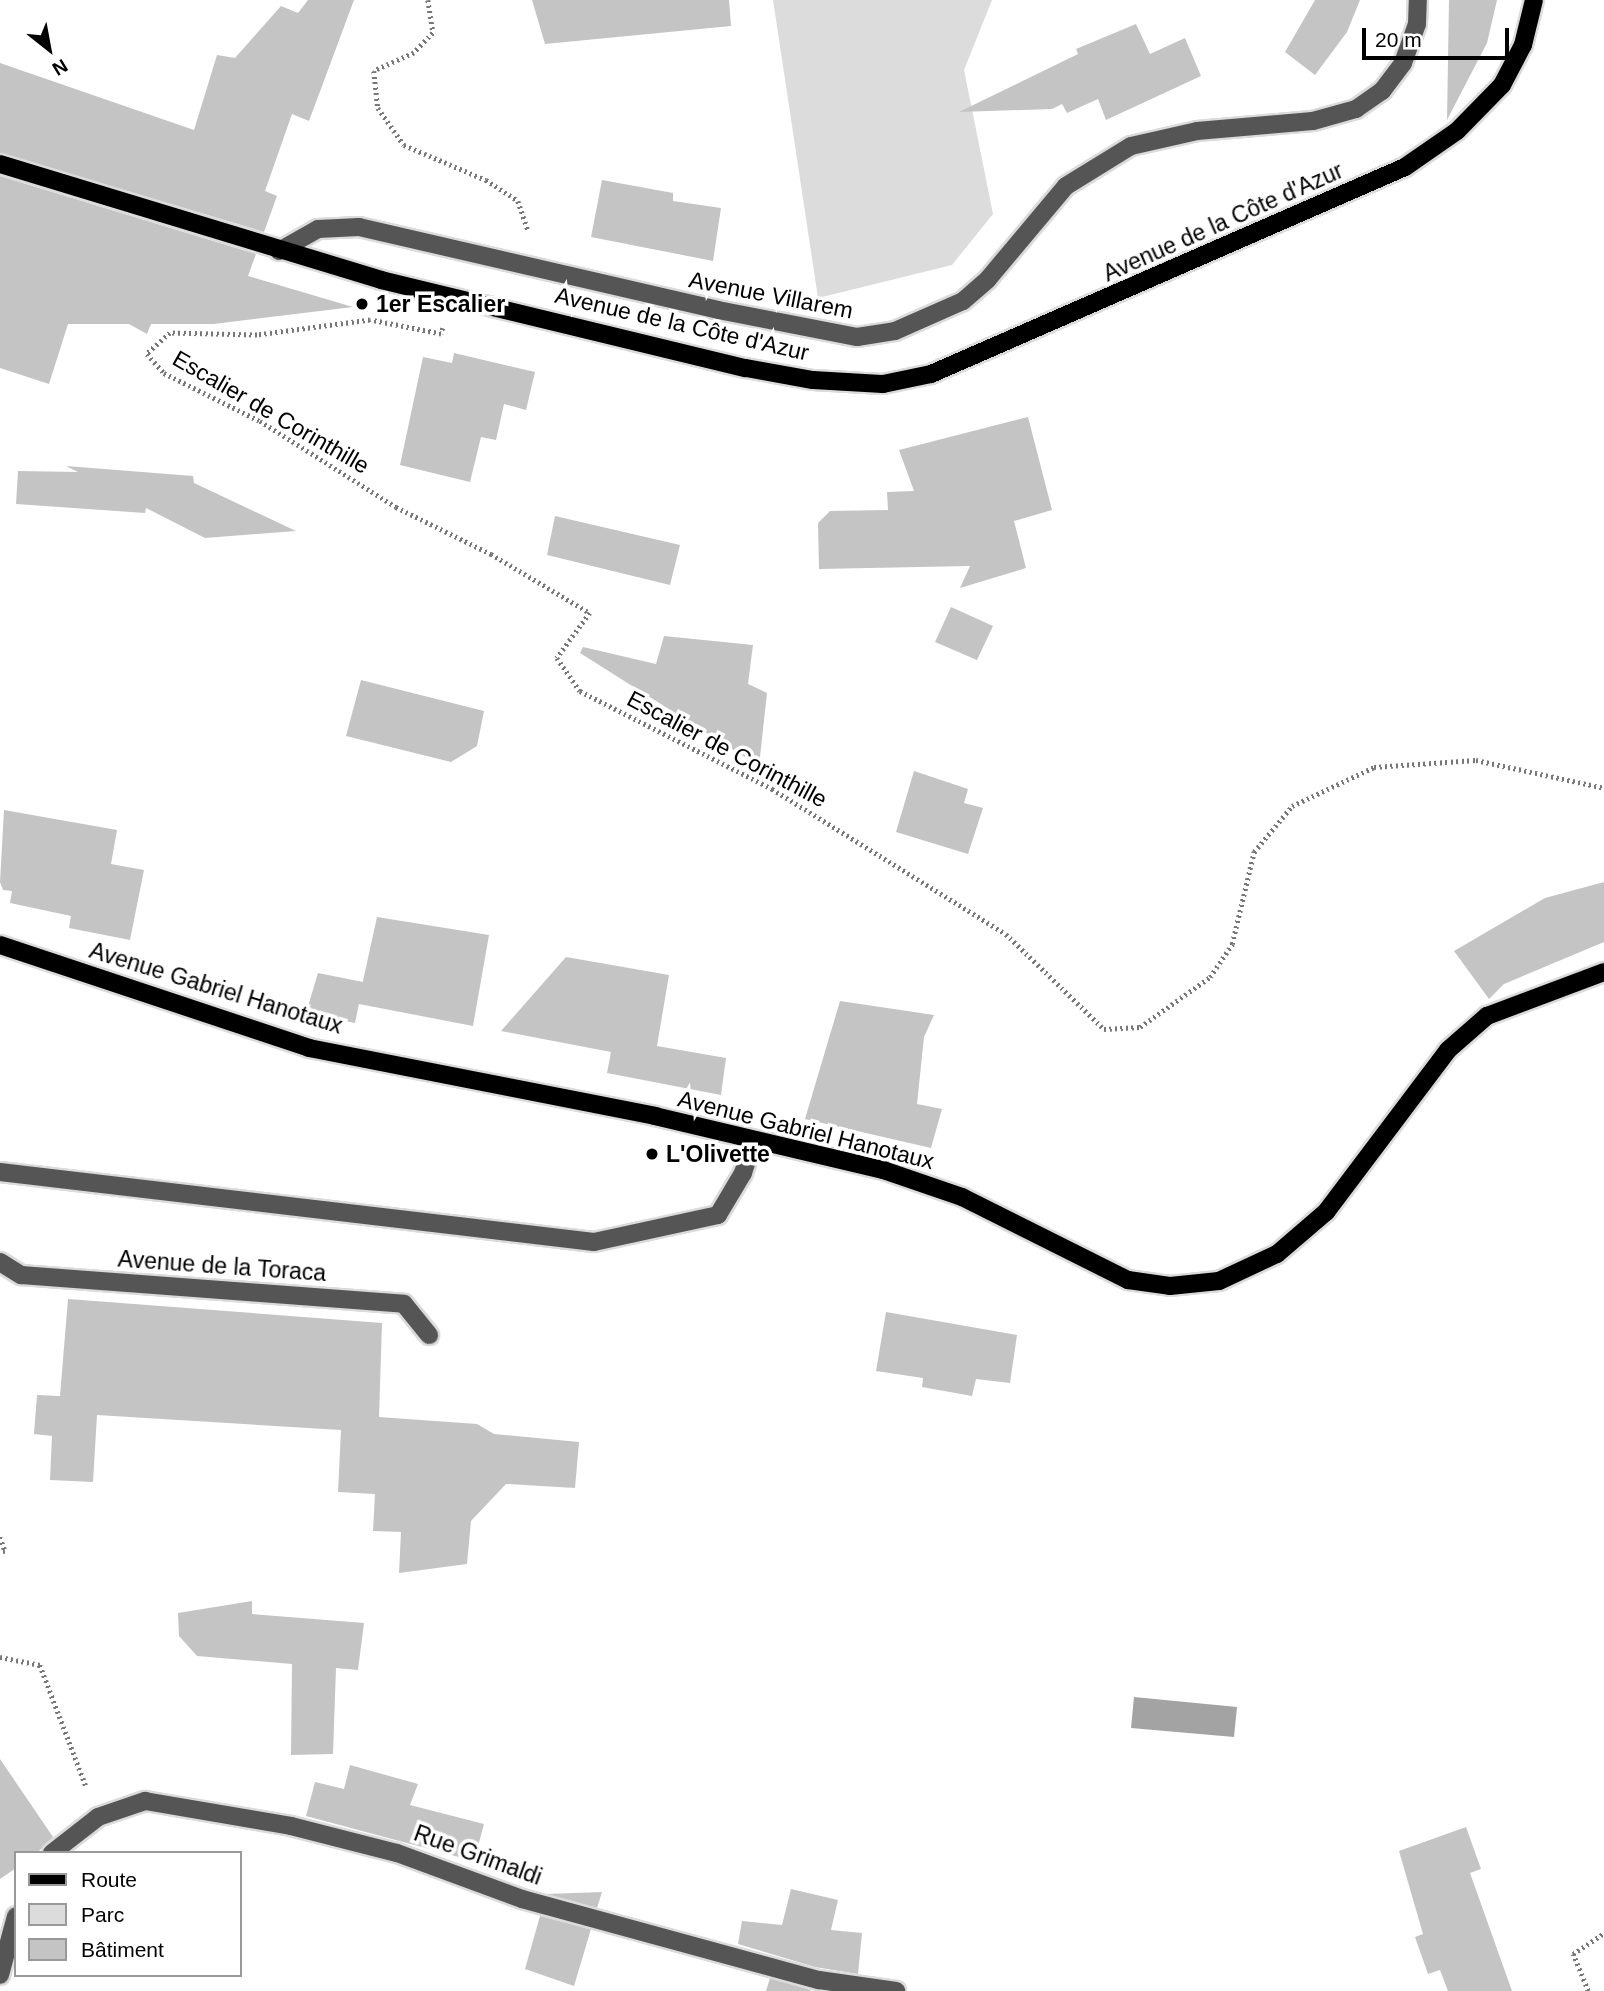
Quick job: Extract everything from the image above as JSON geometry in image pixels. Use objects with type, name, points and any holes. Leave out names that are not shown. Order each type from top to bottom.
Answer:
[{"type":"main road","name":"Avenue de la Côte d'Azur","points":[[0,164],[279,251],[450,296],[813,380],[883,384],[930,374],[1405,167],[1457,131],[1502,85],[1523,45],[1534,0]]},
{"type":"main road","name":"Avenue Gabriel Hanotaux","points":[[0,945],[309,1048],[654,1116],[753,1142],[883,1170],[962,1197],[1128,1280],[1170,1286],[1219,1281],[1277,1254],[1326,1212],[1448,1050],[1487,1016],[1604,972]]},
{"type":"street","name":"Avenue Villarem","points":[[279,251],[318,229],[359,227],[671,301],[857,337],[917,324],[963,301],[988,279],[1066,186],[1131,146],[1197,131],[1313,121],[1356,109],[1382,91],[1403,63],[1417,24],[1418,0]]},
{"type":"street","points":[[0,1172],[594,1242],[718,1215],[743,1173],[753,1142]]},
{"type":"street","name":"Avenue de la Toraca","points":[[0,1262],[21,1275],[404,1304],[429,1335]]},
{"type":"street","name":"Rue Grimaldi","points":[[55,1851],[98,1817],[145,1801],[291,1826],[397,1853],[522,1899],[820,1980],[896,1991]]},
{"type":"street","points":[[0,1975],[14,1923]]},
{"type":"path","points":[[428,0],[433,33],[414,53],[374,71],[378,107],[404,145],[486,180],[518,201]]},
{"type":"path","name":"Escalier de Corinthille","points":[[450,296],[441,334],[370,320],[257,335],[170,333],[147,354],[164,373],[260,421],[396,508],[491,554],[590,613],[557,659],[580,691],[772,789],[1006,934],[1104,1030],[1140,1027],[1210,977],[1232,944],[1254,852],[1292,806],[1374,767],[1476,760],[1604,788]]},
{"type":"path","points":[[0,1537],[5,1550],[0,1552]]},
{"type":"path","points":[[0,1657],[40,1665],[98,1817]]},
{"type":"path","points":[[1588,1991],[1573,1954],[1604,1933]]},
{"type":"green space","points":[[773,0],[992,0],[964,70],[993,214],[952,265],[818,298]]},
{"type":"shaded area","points":[[1134,1697],[1237,1707],[1234,1737],[1131,1728]]},
{"type":"building","points":[[308,0],[354,0],[309,121],[292,114],[265,191],[277,196],[264,232],[0,153],[0,63],[194,130],[217,55],[235,58],[281,6],[298,13]]},
{"type":"building","points":[[532,0],[729,0],[731,26],[545,44]]},
{"type":"building","points":[[1315,0],[1360,0],[1347,32],[1315,75],[1285,52]]},
{"type":"building","points":[[1449,0],[1497,0],[1487,43],[1447,120]]},
{"type":"building","points":[[1136,24],[1150,54],[1185,38],[1201,76],[1106,120],[1098,99],[1067,113],[1062,104],[1052,109],[959,112],[1078,54],[1076,49]]},
{"type":"building","points":[[0,176],[256,254],[248,276],[353,307],[214,324],[151,324],[147,334],[129,324],[68,324],[49,384],[0,368]]},
{"type":"building","points":[[602,180],[673,193],[673,201],[721,208],[713,261],[591,237]]},
{"type":"building","points":[[454,353],[535,372],[526,410],[504,404],[496,440],[481,437],[470,482],[400,465],[423,357],[452,363]]},
{"type":"building","points":[[1028,417],[1052,510],[1014,521],[1026,568],[960,588],[970,566],[819,569],[818,523],[830,511],[888,510],[887,492],[914,491],[899,450]]},
{"type":"building","points":[[66,466],[193,476],[194,483],[296,531],[205,538],[146,508],[145,513],[16,504],[18,471],[78,472]]},
{"type":"building","points":[[555,516],[680,545],[670,585],[547,555]]},
{"type":"building","points":[[951,607],[993,626],[977,660],[935,642]]},
{"type":"building","points":[[664,636],[753,645],[748,684],[767,693],[759,766],[580,653],[583,647],[656,664]]},
{"type":"building","points":[[361,680],[484,711],[477,746],[451,762],[346,736]]},
{"type":"building","points":[[914,771],[968,789],[964,803],[983,808],[968,854],[896,832]]},
{"type":"building","points":[[4,810],[117,830],[111,864],[144,870],[130,940],[69,928],[71,916],[10,903],[12,891],[3,890],[0,882]]},
{"type":"building","points":[[1604,882],[1604,942],[1504,984],[1489,999],[1454,951],[1545,898]]},
{"type":"building","points":[[377,917],[489,935],[473,1026],[359,1004],[355,1023],[306,1013],[318,973],[363,982]]},
{"type":"building","points":[[566,957],[669,975],[657,1046],[726,1058],[721,1095],[607,1073],[611,1052],[501,1031]]},
{"type":"building","points":[[840,1001],[934,1015],[924,1037],[917,1104],[942,1109],[931,1148],[805,1119]]},
{"type":"building","points":[[68,1299],[382,1323],[379,1417],[477,1424],[494,1434],[579,1442],[575,1488],[506,1484],[471,1521],[467,1564],[399,1573],[401,1532],[373,1531],[375,1494],[338,1492],[341,1430],[97,1415],[93,1482],[50,1480],[52,1436],[34,1434],[37,1395],[60,1396]]},
{"type":"building","points":[[886,1312],[1017,1335],[1010,1383],[976,1379],[972,1396],[922,1387],[923,1378],[876,1371]]},
{"type":"building","points":[[252,1601],[252,1614],[364,1623],[358,1670],[336,1668],[333,1754],[291,1755],[292,1664],[197,1656],[179,1636],[178,1613]]},
{"type":"building","points":[[0,1759],[53,1837],[39,1851],[14,1851],[14,1869],[0,1879]]},
{"type":"building","points":[[350,1765],[418,1784],[410,1805],[484,1824],[474,1861],[306,1816],[315,1782],[344,1789]]},
{"type":"building","points":[[1466,1827],[1481,1869],[1470,1873],[1512,1991],[1448,1991],[1440,1970],[1428,1974],[1415,1937],[1423,1934],[1399,1851]]},
{"type":"building","points":[[791,1889],[838,1900],[831,1930],[862,1933],[858,1974],[815,1967],[738,1944],[742,1921],[782,1925]]},
{"type":"building","points":[[602,1892],[597,1908],[546,1894]]},
{"type":"building","points":[[540,1916],[591,1929],[574,1986],[525,1969]]},
{"type":"building","points":[[770,1978],[811,1990],[766,1991]]},
{"type":"place","name":"1er Escalier","points":[[362,304]]},
{"type":"place","name":"L'Olivette","points":[[652,1154]]}]
